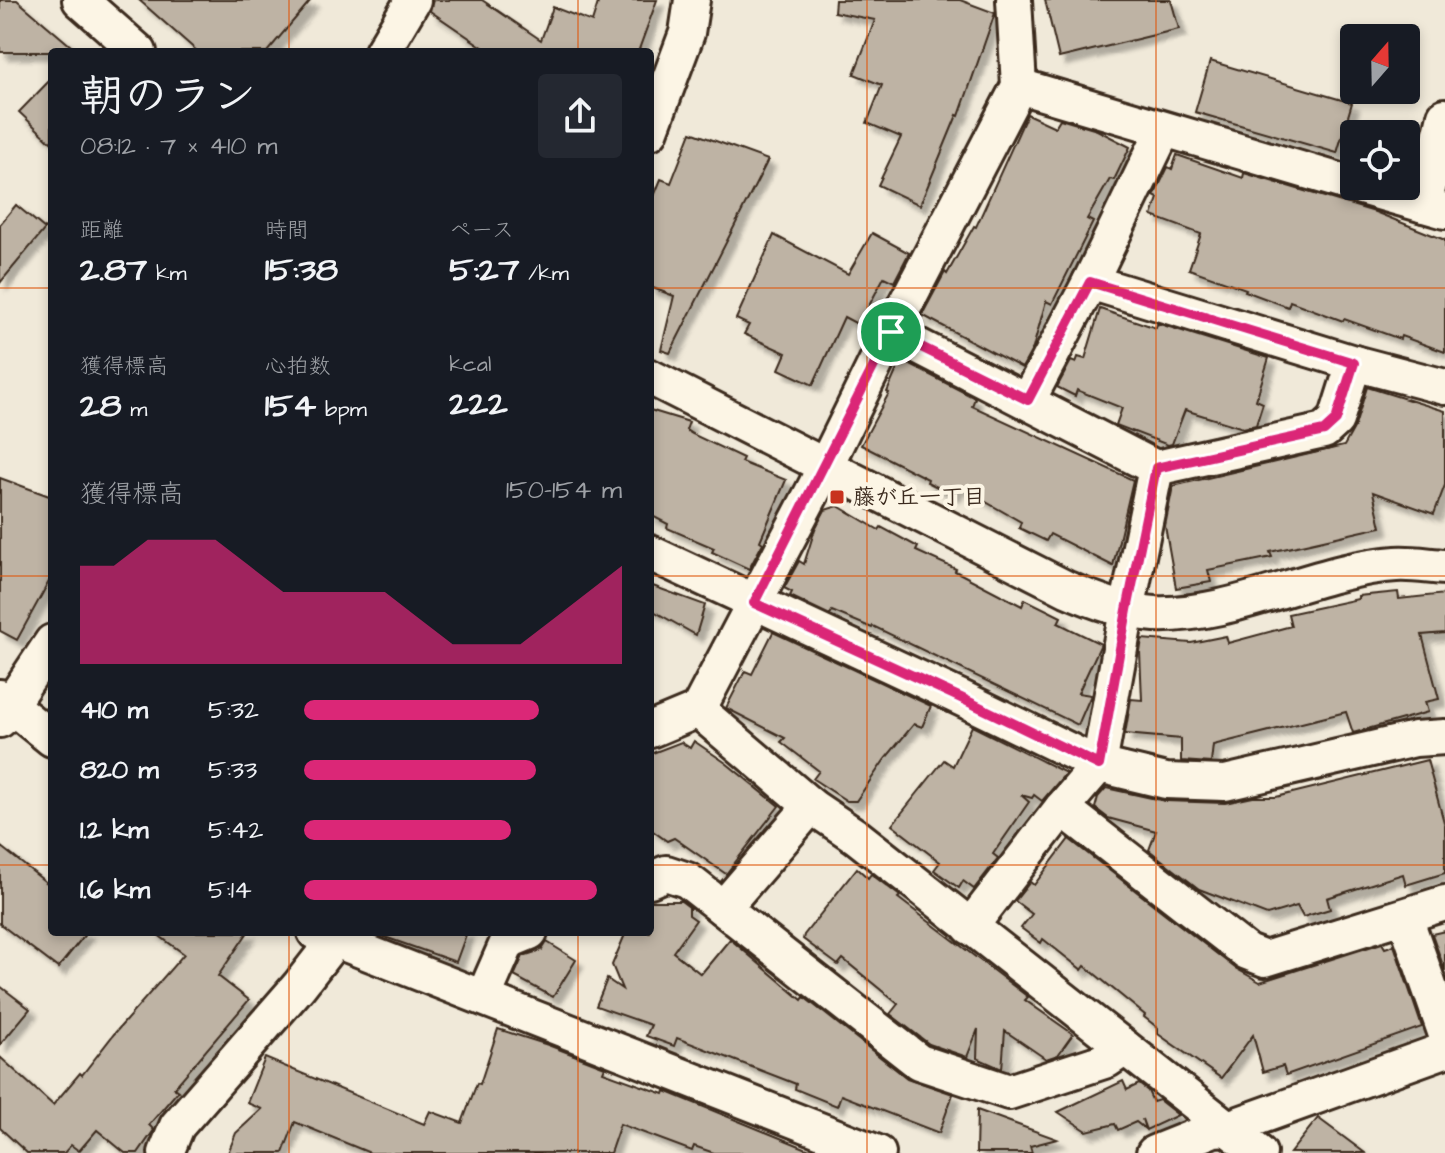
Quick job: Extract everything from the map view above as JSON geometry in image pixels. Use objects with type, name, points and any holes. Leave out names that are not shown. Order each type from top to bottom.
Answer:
[{"type":"street","points":[[80,0],[134,48]]},
{"type":"street","points":[[384,48],[413,0]]},
{"type":"street","points":[[654,121],[687,33],[692,0]]},
{"type":"street","points":[[654,728],[698,710],[1019,86],[1014,0]]},
{"type":"street","points":[[1019,86],[1340,182]]},
{"type":"street","points":[[1405,200],[1434,208],[1445,116]]},
{"type":"street","points":[[1028,400],[1090,282],[1163,131]]},
{"type":"street","points":[[1090,282],[1354,363],[1445,387]]},
{"type":"street","points":[[891,332],[1156,468],[1324,431],[1336,420],[1354,363]]},
{"type":"street","points":[[654,379],[1067,589],[1127,610],[1177,613],[1234,603],[1336,575],[1396,564],[1445,567]]},
{"type":"street","points":[[970,927],[1099,765],[1156,468]]},
{"type":"street","points":[[654,555],[1099,765],[1166,781],[1225,783],[1415,739],[1445,737]]},
{"type":"street","points":[[48,647],[4,707],[48,736]]},
{"type":"street","points":[[698,710],[811,806],[857,837],[1259,1153]]},
{"type":"street","points":[[723,908],[811,806]]},
{"type":"street","points":[[1062,808],[1247,952],[1265,959],[1445,903]]},
{"type":"street","points":[[654,878],[666,873],[687,880],[919,1062],[1009,1092],[1107,1060],[1125,1048]]},
{"type":"street","points":[[1405,917],[1445,1032]]},
{"type":"street","points":[[166,1153],[177,1126],[299,986],[329,936]]},
{"type":"street","points":[[333,936],[878,1153]]},
{"type":"street","points":[[484,996],[508,941],[520,936]]},
{"type":"street","points":[[1154,1153],[1214,1129],[1228,1128],[1445,1050]]},
{"type":"building","points":[[0,0],[17,0],[73,48],[48,48],[48,52],[0,52]]},
{"type":"building","points":[[139,0],[311,0],[270,48],[193,48]]},
{"type":"building","points":[[433,0],[482,0],[541,40],[553,7],[592,22],[599,0],[657,0],[639,48],[484,48],[430,11]]},
{"type":"building","points":[[835,0],[960,0],[995,13],[959,116],[920,205],[878,185],[901,137],[867,123],[882,85],[854,74],[875,20],[834,12]]},
{"type":"building","points":[[1045,0],[1171,0],[1179,29],[1059,58]]},
{"type":"building","points":[[1210,61],[1340,99],[1340,104],[1352,104],[1347,120],[1340,120],[1337,153],[1195,112]]},
{"type":"building","points":[[48,82],[48,139],[19,112]]},
{"type":"building","points":[[1027,114],[1055,127],[1060,119],[1097,130],[1130,147],[1114,180],[1110,179],[1087,219],[1093,222],[1052,304],[1046,301],[1033,348],[1022,368],[922,315],[945,272],[947,274],[976,227]]},
{"type":"building","points":[[691,132],[768,160],[670,353],[661,350],[674,296],[654,288],[654,196],[661,179],[671,183]]},
{"type":"building","points":[[1177,155],[1243,178],[1244,173],[1375,212],[1445,240],[1445,352],[1401,336],[1400,339],[1343,321],[1290,301],[1288,307],[1189,269],[1201,234],[1152,216],[1158,198],[1154,196],[1168,167],[1172,169]]},
{"type":"building","points":[[16,205],[45,229],[0,283],[0,224]]},
{"type":"building","points":[[872,233],[909,253],[894,282],[884,277],[859,325],[844,317],[813,385],[779,369],[786,353],[744,334],[749,325],[736,319],[774,235],[848,274]]},
{"type":"building","points":[[1100,309],[1156,328],[1157,324],[1163,325],[1269,358],[1256,400],[1263,403],[1256,425],[1243,428],[1185,410],[1172,444],[1168,445],[1116,425],[1122,408],[1077,390],[1075,396],[1057,387],[1071,361],[1076,363],[1078,357],[1085,359]]},
{"type":"building","points":[[901,360],[975,398],[972,406],[1133,480],[1113,566],[1050,534],[1046,541],[1019,528],[1021,522],[958,486],[953,495],[861,445],[889,393]]},
{"type":"building","points":[[1367,387],[1445,411],[1445,485],[1434,514],[1373,492],[1381,527],[1270,552],[1272,557],[1208,570],[1211,582],[1176,588],[1165,526],[1173,486],[1344,446],[1355,426]]},
{"type":"building","points":[[654,411],[689,422],[686,430],[692,434],[743,458],[741,462],[786,480],[760,541],[763,543],[749,569],[712,552],[714,548],[667,528],[668,524],[654,517]]},
{"type":"building","points":[[0,478],[48,496],[48,583],[17,640],[0,631]]},
{"type":"building","points":[[838,506],[1022,606],[1025,599],[1061,617],[1058,623],[1101,644],[1078,693],[1091,695],[1078,725],[873,626],[832,611],[830,615],[790,596],[792,592],[784,588],[799,561],[804,564],[815,529],[825,510]]},
{"type":"building","points":[[654,586],[705,605],[696,635],[654,611]]},
{"type":"building","points":[[1398,592],[1399,599],[1445,594],[1445,633],[1422,635],[1439,699],[1425,702],[1428,712],[1353,733],[1346,712],[1213,745],[1211,763],[1181,761],[1181,739],[1125,734],[1131,699],[1142,700],[1142,639],[1191,643],[1226,636],[1228,643],[1291,626],[1288,614],[1358,599],[1358,596]]},
{"type":"building","points":[[773,632],[931,706],[922,727],[914,724],[856,801],[847,801],[813,779],[819,771],[781,742],[785,738],[726,708],[745,671],[752,674]]},
{"type":"building","points":[[972,726],[1066,773],[1042,801],[1034,795],[1032,798],[1021,795],[1029,802],[993,854],[998,858],[974,889],[963,881],[959,888],[934,870],[940,862],[892,825],[944,760],[953,766]]},
{"type":"building","points":[[694,741],[779,806],[726,874],[674,838],[667,841],[654,832],[654,752],[681,742],[690,748]]},
{"type":"building","points":[[1427,760],[1445,826],[1445,873],[1406,885],[1403,874],[1327,898],[1330,909],[1303,917],[1297,906],[1267,915],[1199,889],[1149,850],[1156,831],[1108,818],[1095,808],[1098,797],[1106,788],[1165,801],[1225,803],[1253,797],[1276,797]]},
{"type":"building","points":[[1069,839],[1235,968],[1260,982],[1382,943],[1385,948],[1394,945],[1422,1027],[1286,1075],[1283,1066],[1263,1072],[1253,1035],[1221,1078],[1158,1034],[1158,1028],[1145,1015],[1085,966],[1082,970],[1043,939],[1041,943],[1021,928],[1032,914],[1015,901],[1030,882],[1034,885]]},
{"type":"building","points":[[0,846],[48,884],[48,936],[84,936],[58,968],[0,924]]},
{"type":"building","points":[[857,868],[868,878],[871,874],[900,896],[898,898],[1028,997],[1025,1000],[1073,1034],[1058,1055],[1046,1059],[1005,1031],[1002,1069],[977,1058],[978,1029],[967,1057],[929,1044],[890,1014],[898,1004],[843,959],[838,965],[803,939]]},
{"type":"building","points":[[654,901],[681,901],[689,907],[689,915],[696,920],[673,952],[701,974],[730,939],[802,1000],[804,997],[907,1078],[953,1094],[939,1133],[841,1095],[837,1106],[795,1089],[796,1084],[677,1038],[674,1046],[646,1036],[651,1025],[596,1006],[607,979],[622,989],[612,965],[624,936],[654,936]]},
{"type":"building","points":[[1445,931],[1445,971],[1432,934]]},
{"type":"building","points":[[159,936],[245,936],[218,976],[249,1000],[174,1088],[178,1091],[149,1125],[154,1130],[138,1153],[125,1153],[97,1130],[79,1151],[71,1145],[64,1153],[27,1153],[0,1128],[0,1057],[53,1105],[184,954]]},
{"type":"building","points":[[382,936],[466,936],[456,962]]},
{"type":"building","points":[[547,942],[576,960],[553,997],[514,976],[523,956],[542,950]]},
{"type":"building","points":[[0,986],[30,1009],[0,1045]]},
{"type":"building","points":[[498,1029],[605,1067],[603,1072],[664,1094],[665,1091],[817,1153],[714,1153],[694,1146],[692,1151],[620,1124],[610,1153],[370,1153],[295,1122],[283,1153],[228,1153],[236,1133],[262,1109],[247,1103],[265,1058],[424,1124],[430,1111],[462,1123],[477,1083],[480,1084]]},
{"type":"building","points":[[1123,1081],[1127,1090],[1139,1084],[1148,1091],[1153,1102],[1159,1100],[1178,1115],[1146,1130],[1142,1119],[1145,1129],[1136,1122],[1118,1130],[1115,1124],[1087,1131],[1058,1112]]},
{"type":"building","points":[[977,1110],[1057,1139],[1030,1146],[1032,1153],[976,1153]]},
{"type":"building","points":[[1318,1118],[1365,1153],[1290,1153]]},
{"type":"place","name":"藤が丘一丁目","points":[[837,497]]},
{"type":"route","points":[[1090,282],[1354,363],[1336,420],[1324,431],[1156,468],[1099,765],[754,603],[891,332],[1028,400],[1090,282]]}]
